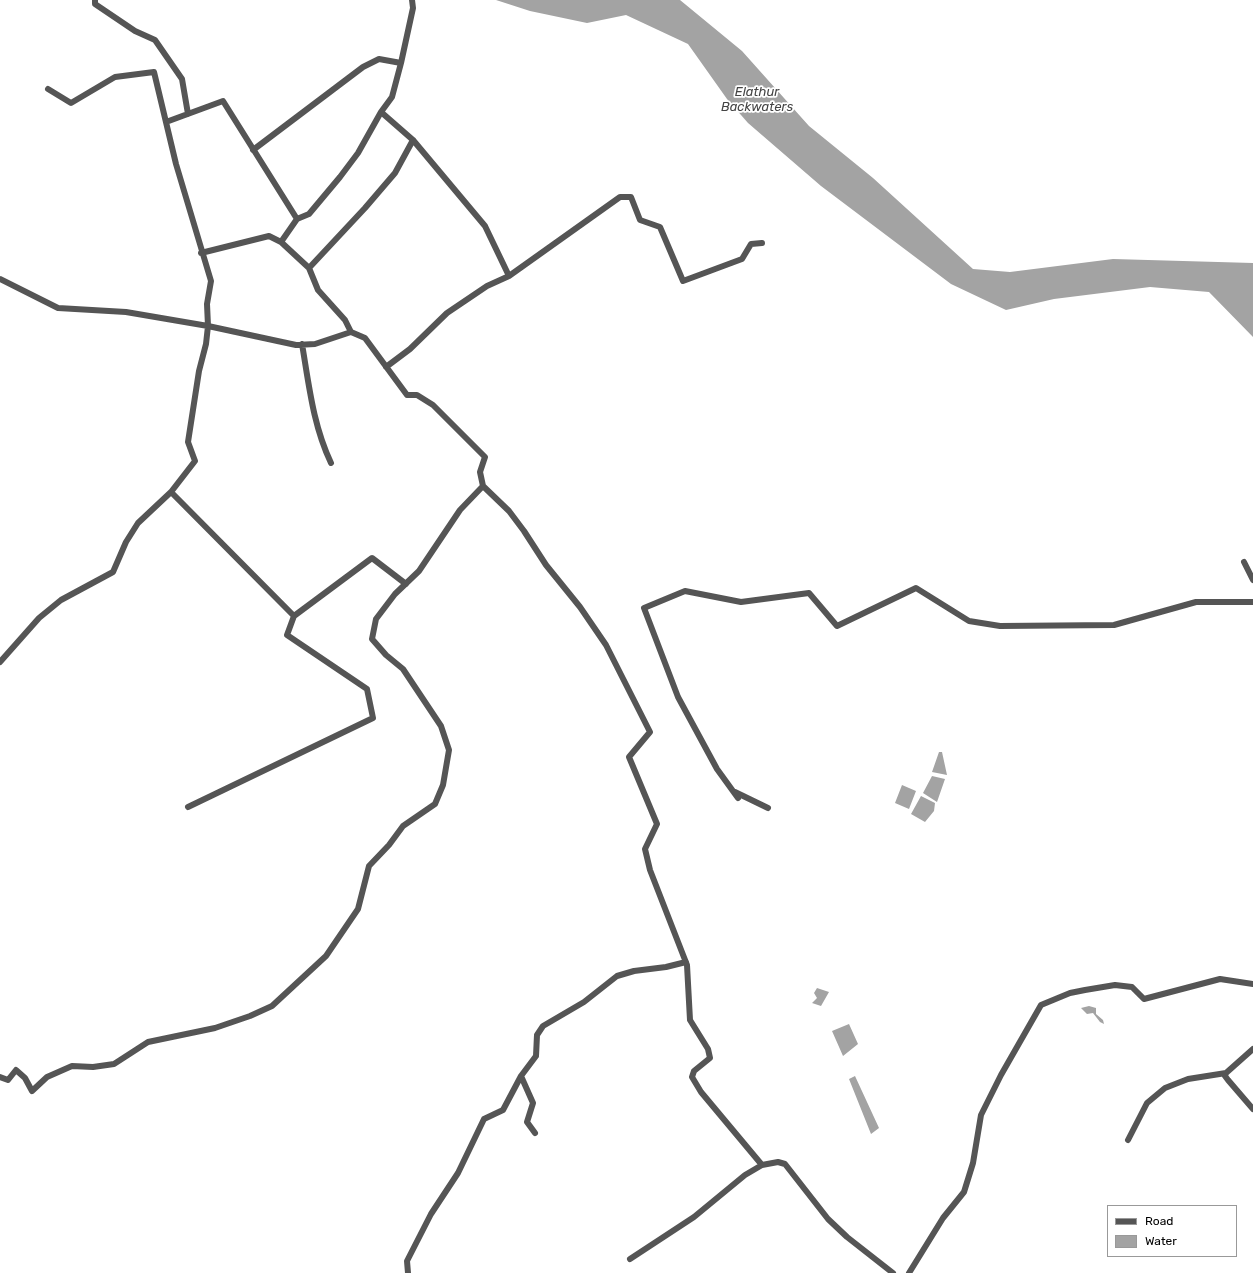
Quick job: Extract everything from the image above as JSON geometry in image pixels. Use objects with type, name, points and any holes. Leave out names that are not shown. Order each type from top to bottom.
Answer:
[{"type":"street","points":[[95,0],[95,4],[135,31],[154,40],[182,79],[188,114]]},
{"type":"street","points":[[281,242],[297,219],[308,214],[358,153],[381,112],[392,97],[413,8],[412,0]]},
{"type":"street","points":[[253,150],[363,67],[379,60],[401,63]]},
{"type":"street","points":[[0,662],[40,618],[61,600],[113,572],[126,542],[138,523],[170,492],[196,461],[188,442],[208,326],[207,304],[211,281],[166,122],[154,72],[115,76],[71,103],[48,89]]},
{"type":"street","points":[[166,122],[223,101],[297,219]]},
{"type":"street","points":[[381,112],[413,140],[485,226],[509,276]]},
{"type":"street","points":[[308,268],[365,208],[395,173],[413,140]]},
{"type":"street","points":[[386,367],[410,349],[447,313],[487,286],[509,276],[620,197],[631,197],[640,220],[660,227],[683,281],[742,259],[751,244],[762,243]]},
{"type":"street","points":[[202,253],[269,236],[281,242],[308,268],[318,290],[333,309],[345,320],[351,332],[364,338],[407,395],[417,395],[433,404],[485,457],[480,472],[483,486],[509,511],[521,526],[546,566],[606,645],[650,732],[629,757],[657,824],[645,849],[650,870],[686,962],[690,1020],[708,1049],[710,1058],[694,1071],[692,1077],[701,1092],[762,1165]]},
{"type":"street","points":[[0,279],[58,308],[126,312],[302,344],[315,344],[351,332]]},
{"type":"street","points":[[302,344],[313,412],[323,446],[331,463]]},
{"type":"street","points":[[0,1077],[8,1080],[16,1070],[25,1078],[32,1091],[47,1077],[72,1066],[93,1067],[114,1064],[148,1042],[215,1028],[250,1016],[272,1006],[326,956],[358,909],[369,866],[389,845],[402,826],[435,804],[443,785],[449,750],[441,726],[403,669],[386,655],[372,638],[376,619],[395,594],[419,571],[460,510],[483,486]]},
{"type":"street","points":[[170,492],[294,616]]},
{"type":"street","points":[[188,807],[373,718],[367,689],[287,635],[294,616],[372,558],[406,584]]},
{"type":"street","points":[[1244,562],[1253,580]]},
{"type":"street","points":[[738,798],[717,769],[678,697],[644,608],[685,591],[741,602],[809,593],[837,626],[916,588],[969,621],[1000,626],[1114,624],[1196,602],[1253,602]]},
{"type":"street","points":[[733,792],[768,808]]},
{"type":"street","points":[[408,1273],[407,1261],[431,1214],[458,1173],[484,1119],[504,1110],[521,1076],[536,1056],[537,1035],[543,1026],[584,1002],[617,976],[634,971],[666,967],[686,962]]},
{"type":"street","points":[[909,1273],[944,1218],[964,1192],[973,1163],[980,1115],[1001,1074],[1041,1005],[1070,993],[1115,985],[1132,987],[1144,999],[1220,979],[1253,984]]},
{"type":"street","points":[[1128,1140],[1147,1103],[1165,1088],[1188,1079],[1226,1073],[1253,1049]]},
{"type":"street","points":[[1226,1073],[1225,1076],[1253,1109]]},
{"type":"street","points":[[521,1076],[533,1103],[527,1122],[535,1133]]},
{"type":"street","points":[[630,1259],[694,1217],[745,1175],[762,1165],[778,1162],[785,1164],[828,1219],[847,1237],[893,1273]]},
{"type":"water","name":"Elathur Backwaters","points":[[496,0],[680,0],[742,51],[809,126],[873,178],[973,269],[1010,272],[1113,259],[1253,263],[1253,337],[1209,292],[1150,287],[1054,299],[1006,310],[951,284],[821,186],[748,123],[727,99],[688,44],[626,15],[587,23],[530,11]]},
{"type":"water","points":[[939,752],[942,752],[947,775],[932,772]]},
{"type":"water","points":[[932,776],[945,779],[937,802],[923,793]]},
{"type":"water","points":[[902,785],[916,791],[909,809],[895,803]]},
{"type":"water","points":[[921,796],[935,803],[934,811],[925,822],[911,814]]},
{"type":"water","points":[[817,988],[829,992],[821,1006],[812,1003],[817,998],[814,993]]},
{"type":"water","points":[[1089,1006],[1096,1008],[1096,1014],[1103,1020],[1104,1024],[1100,1022],[1093,1013],[1087,1014],[1081,1008]]},
{"type":"water","points":[[849,1024],[858,1044],[843,1056],[832,1031]]},
{"type":"water","points":[[855,1076],[879,1128],[871,1134],[849,1079]]}]
